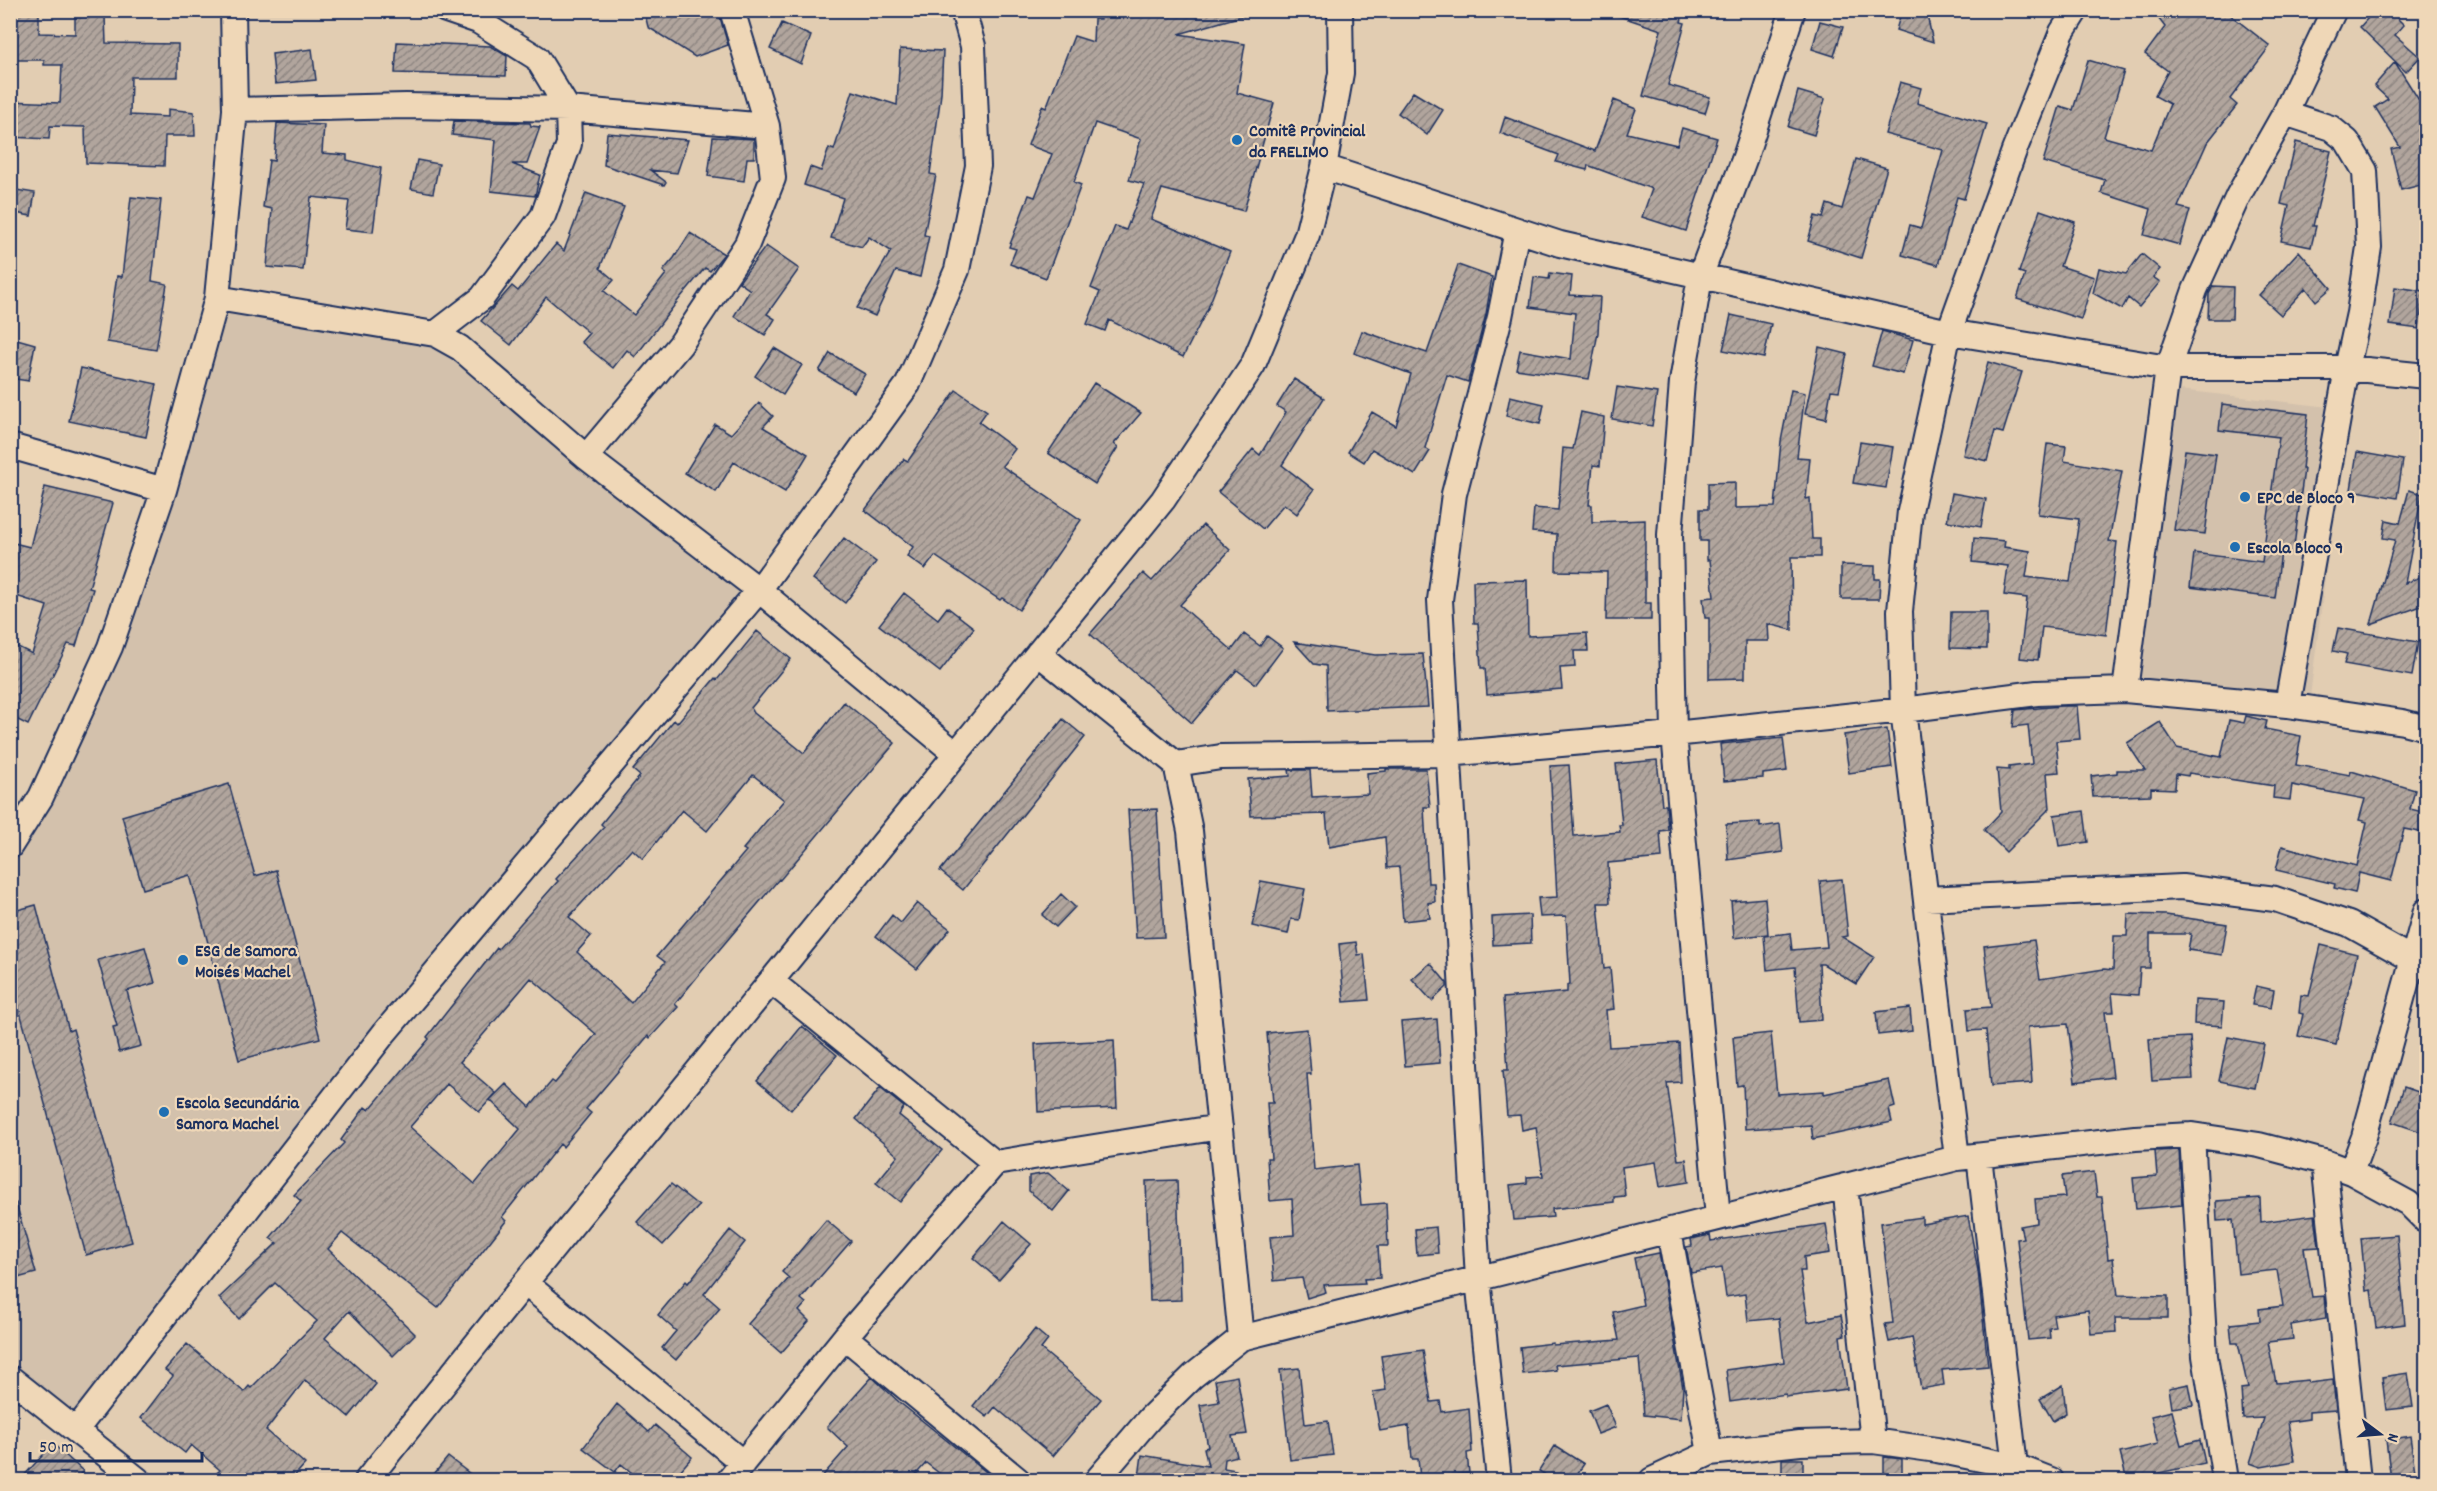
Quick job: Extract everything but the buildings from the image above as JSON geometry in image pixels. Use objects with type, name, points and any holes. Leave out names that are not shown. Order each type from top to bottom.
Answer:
[{"type":"street","points":[[10,846],[41,797],[110,647],[164,490],[217,298],[235,110],[233,10]]},
{"type":"street","points":[[435,334],[482,298],[543,216],[569,144],[568,109],[537,58],[478,21],[446,10]]},
{"type":"street","points":[[586,458],[680,345],[747,244],[773,178],[767,126],[732,10]]},
{"type":"street","points":[[76,1430],[385,1032],[759,590],[908,384],[957,270],[978,166],[973,46],[963,10]]},
{"type":"street","points":[[367,1480],[1163,500],[1253,365],[1307,235],[1324,167],[1341,73],[1340,10]]},
{"type":"street","points":[[1718,1218],[1674,734],[1670,535],[1682,382],[1700,277],[1745,157],[1793,10]]},
{"type":"street","points":[[2015,1466],[1926,899],[1903,710],[1900,611],[1910,511],[1950,332],[2014,151],[2062,32],[2076,10]]},
{"type":"street","points":[[2125,690],[2168,368],[2195,290],[2238,195],[2285,113],[2334,10]]},
{"type":"street","points":[[235,110],[406,106],[568,109],[767,126]]},
{"type":"street","points":[[2285,113],[2331,128],[2348,141],[2365,171],[2369,247],[2288,705]]},
{"type":"street","points":[[1324,167],[1560,244],[1950,332],[2168,368],[2347,368],[2427,376]]},
{"type":"street","points":[[1499,1480],[1478,1279],[1440,600],[1454,494],[1500,317],[1516,230]]},
{"type":"street","points":[[217,298],[435,334],[460,348],[586,458],[759,590],[956,754]]},
{"type":"street","points":[[10,446],[164,490]]},
{"type":"street","points":[[1038,653],[1176,764],[1190,831],[1241,1338]]},
{"type":"street","points":[[1176,764],[1221,757],[1447,754],[1674,734],[1903,710],[2037,693],[2125,690],[2288,705],[2403,722],[2427,728]]},
{"type":"street","points":[[1926,899],[2182,887],[2275,899],[2349,924],[2420,963]]},
{"type":"street","points":[[2351,1172],[2420,963],[2427,911]]},
{"type":"street","points":[[771,981],[995,1163]]},
{"type":"street","points":[[525,1283],[736,1472],[844,1337],[995,1163],[1220,1127]]},
{"type":"street","points":[[2192,1135],[2205,1356],[2225,1480]]},
{"type":"street","points":[[1097,1480],[1150,1418],[1193,1376],[1241,1338],[1968,1157],[2136,1138],[2192,1135],[2259,1145],[2324,1162],[2351,1172],[2408,1203],[2427,1221]]},
{"type":"street","points":[[2324,1162],[2358,1480]]},
{"type":"street","points":[[1845,1186],[1872,1441]]},
{"type":"street","points":[[1669,1230],[1710,1453]]},
{"type":"street","points":[[844,1337],[1018,1480]]},
{"type":"street","points":[[10,1378],[138,1480]]},
{"type":"street","points":[[1652,1480],[1710,1453],[1800,1443],[1872,1441],[2015,1466],[2051,1480]]},
{"type":"shaded area","name":"Escola Secundária Samora Machel","points":[[217,306],[435,336],[748,586],[66,1420],[11,1377],[11,847],[48,794]]},
{"type":"shaded area","name":"Escola Bloco 9","points":[[2162,388],[2347,409],[2309,704],[2124,686]]},
{"type":"place","name":"Comitê Provincial da FRELIMO","points":[[1237,140]]},
{"type":"place","name":"EPC de Bloco 9","points":[[2245,497]]},
{"type":"place","name":"Escola Bloco 9","points":[[2235,547]]},
{"type":"place","name":"ESG de Samora Moisés Machel","points":[[183,960]]},
{"type":"place","name":"Escola Secundária Samora Machel","points":[[164,1112]]}]
